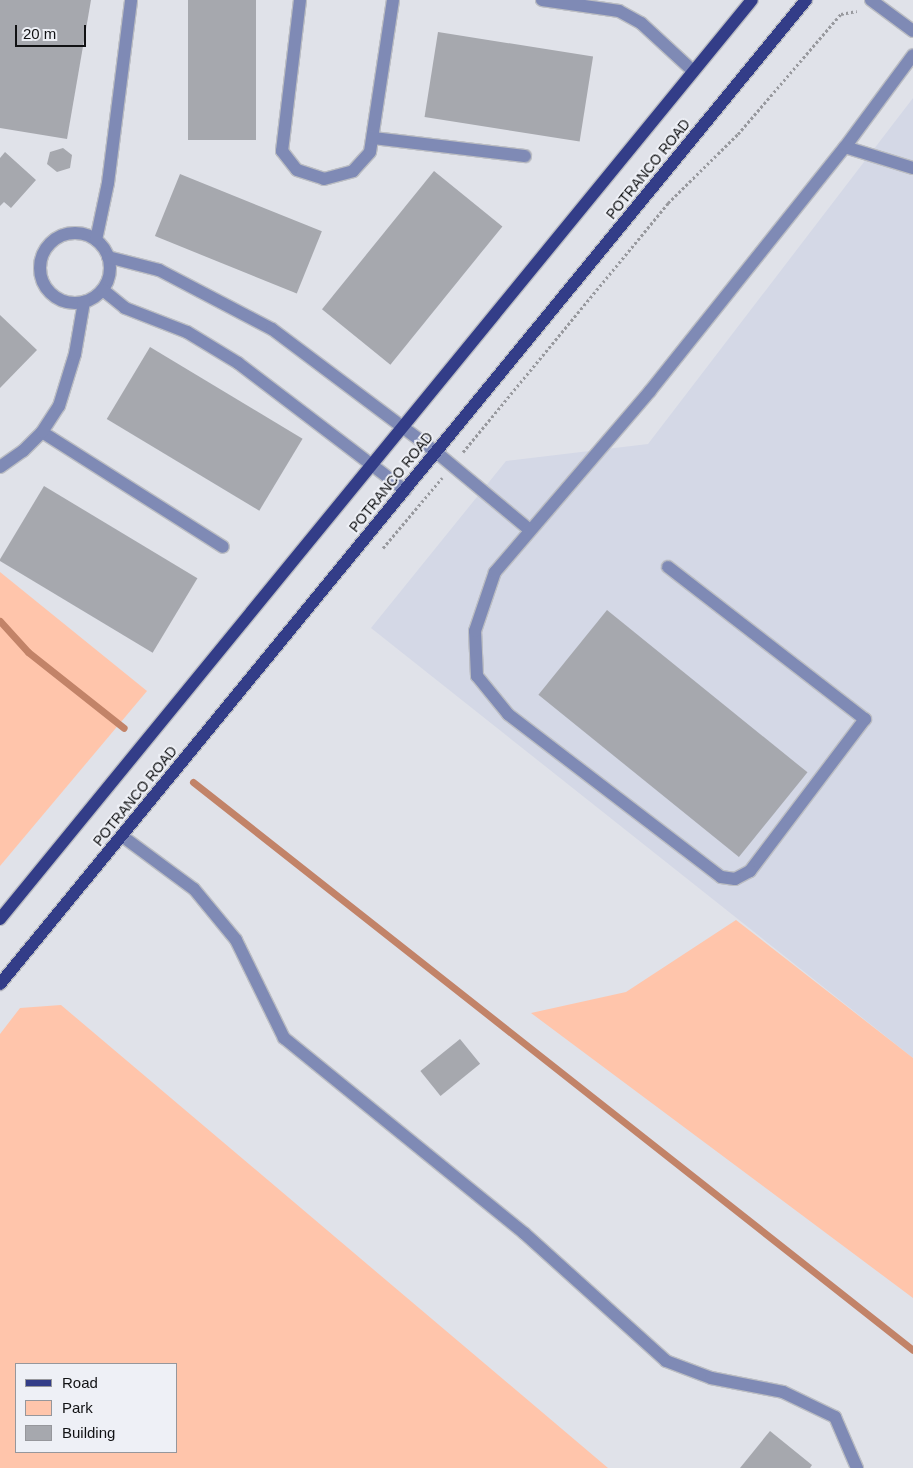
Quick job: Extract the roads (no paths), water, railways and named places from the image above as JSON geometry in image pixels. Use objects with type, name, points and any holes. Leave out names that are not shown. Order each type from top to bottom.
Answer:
[{"type":"main road","name":"POTRANCO ROAD","points":[[0,919],[752,0]]},
{"type":"main road","name":"POTRANCO ROAD","points":[[0,984],[806,0]]},
{"type":"lane","points":[[96,240],[108,183],[131,0]]},
{"type":"lane","points":[[300,0],[282,151],[296,170],[324,179],[354,171],[370,152],[393,0]]},
{"type":"lane","points":[[542,0],[619,12],[641,23],[693,71]]},
{"type":"lane","points":[[868,6],[913,31]]},
{"type":"lane","points":[[668,567],[865,719],[750,871],[736,879],[721,877],[508,714],[477,676],[475,631],[495,572],[650,391],[846,147],[913,55]]},
{"type":"lane","points":[[372,138],[525,156]]},
{"type":"lane","points":[[846,147],[913,168]]},
{"type":"lane","points":[[86,235],[96,240],[108,257],[110,274],[103,290],[84,302],[61,300],[51,294],[41,274],[41,262],[45,251],[62,236],[86,235]]},
{"type":"lane","points":[[108,257],[159,270],[272,329],[436,452],[530,530]]},
{"type":"lane","points":[[103,290],[125,308],[187,332],[238,363],[405,490]]},
{"type":"lane","points":[[0,467],[23,451],[42,432],[59,406],[75,354],[84,302]]},
{"type":"lane","points":[[42,432],[223,547]]},
{"type":"lane","points":[[122,836],[194,889],[236,940],[284,1038],[524,1233],[666,1361],[711,1378],[783,1392],[835,1418],[857,1468]]},
{"type":"waterway","points":[[0,621],[28,652],[124,728]]},
{"type":"waterway","points":[[193,782],[913,1350]]}]
